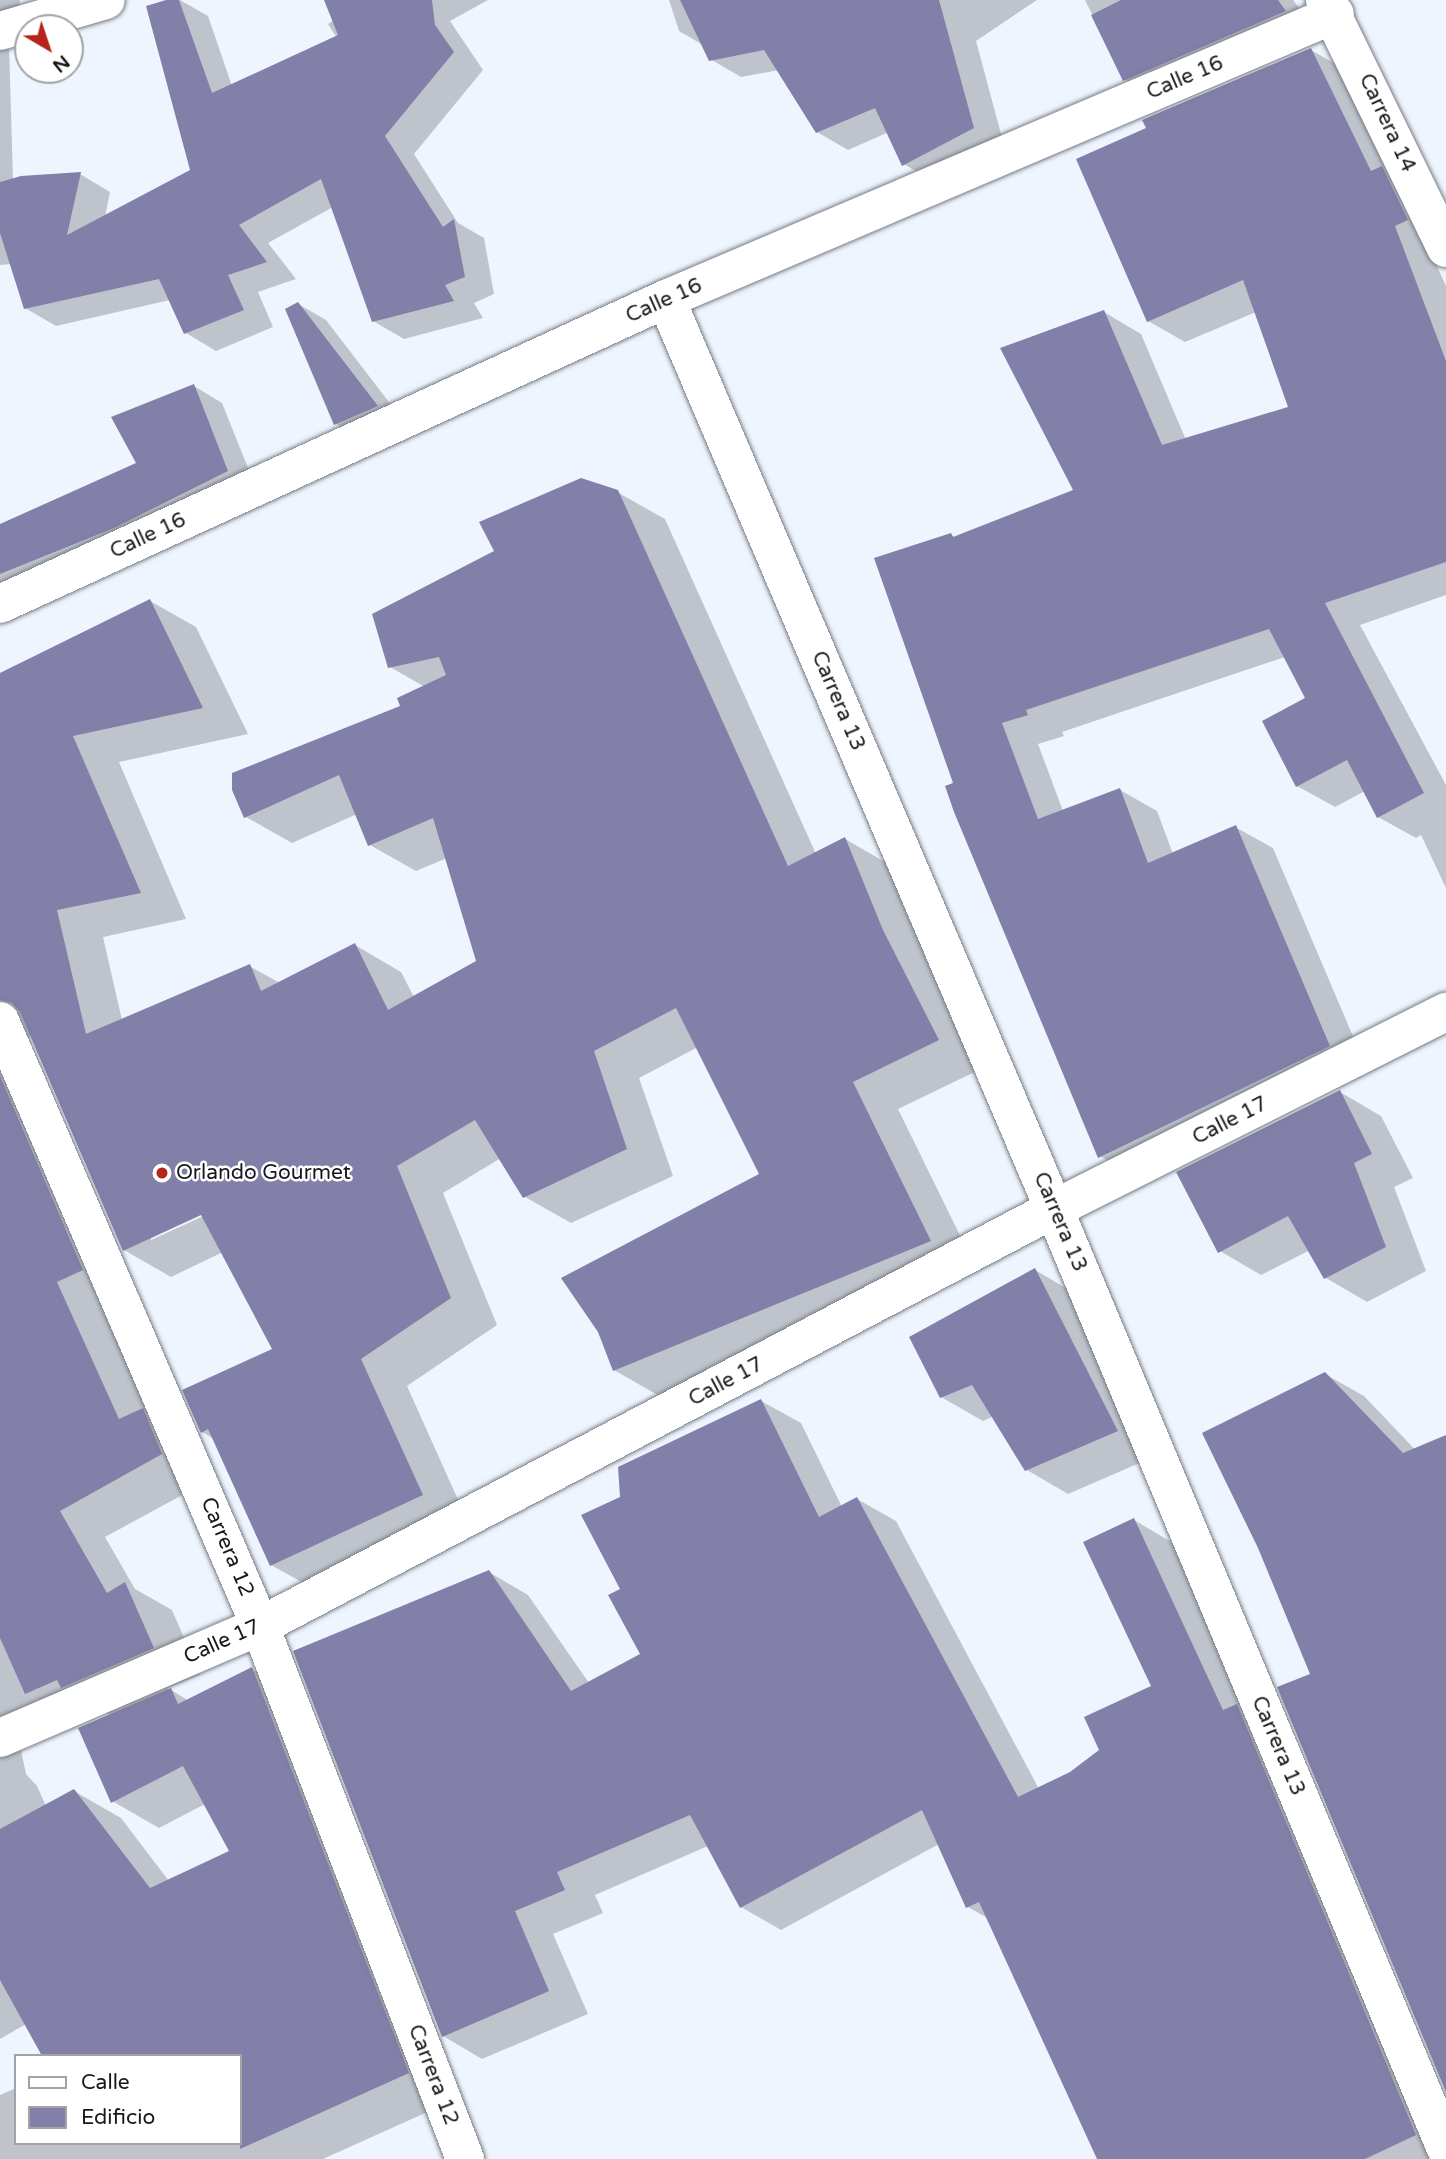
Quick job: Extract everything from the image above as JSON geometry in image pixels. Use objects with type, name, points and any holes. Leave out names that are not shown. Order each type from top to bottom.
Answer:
[{"type":"street","points":[[0,13],[5,0]]},
{"type":"street","points":[[0,31],[106,0]]},
{"type":"street","name":"Carrera 14","points":[[1330,7],[1446,248]]},
{"type":"street","name":"Calle 16","points":[[0,604],[666,299],[1330,7]]},
{"type":"street","name":"Carrera 13","points":[[666,299],[1055,1209],[1446,2150]]},
{"type":"street","name":"Calle 17","points":[[0,1738],[260,1626],[1055,1209],[1446,1012]]},
{"type":"street","name":"Carrera 12","points":[[0,1021],[260,1626],[465,2159]]},
{"type":"street","points":[[1428,2159],[1446,2150]]},
{"type":"building","points":[[166,0],[179,0],[212,93],[338,35],[324,0],[432,0],[435,25],[454,52],[385,136],[443,227],[454,219],[465,277],[445,285],[454,301],[372,322],[321,179],[239,225],[267,262],[228,275],[244,310],[184,334],[159,279],[24,309],[0,233],[0,182],[21,176],[81,172],[67,235],[190,170],[146,6]]},
{"type":"building","points":[[680,0],[939,0],[974,128],[902,166],[875,108],[816,133],[764,50],[709,61]]},
{"type":"building","points":[[1121,0],[1278,0],[1286,11],[1123,81],[1091,15]]},
{"type":"building","points":[[1311,48],[1371,171],[1382,166],[1408,220],[1395,226],[1446,361],[1446,562],[1325,603],[1424,793],[1377,818],[1347,760],[1296,787],[1262,721],[1305,698],[1269,629],[1026,710],[1028,715],[1002,723],[1038,819],[1120,788],[1148,863],[1236,825],[1330,1046],[1098,1158],[954,812],[945,786],[953,783],[874,558],[951,533],[953,537],[1073,490],[1000,348],[1104,310],[1162,445],[1288,407],[1243,280],[1147,322],[1076,159],[1146,128],[1142,120]]},
{"type":"building","points":[[298,302],[378,406],[334,425],[285,309]]},
{"type":"building","points":[[194,384],[228,471],[114,528],[0,574],[0,524],[136,463],[111,417]]},
{"type":"building","points":[[581,478],[618,490],[788,866],[845,837],[883,930],[939,1040],[853,1082],[931,1241],[613,1371],[598,1332],[561,1278],[759,1174],[676,1008],[594,1051],[627,1149],[523,1198],[475,1120],[397,1166],[451,1298],[361,1359],[423,1495],[270,1566],[208,1429],[201,1433],[182,1390],[272,1349],[201,1215],[123,1251],[20,1012],[12,1003],[0,1000],[0,673],[150,599],[203,708],[73,736],[141,893],[57,910],[86,1034],[250,964],[261,991],[355,943],[388,1010],[476,961],[433,818],[368,846],[339,775],[244,818],[232,790],[232,773],[400,706],[397,698],[446,675],[439,657],[388,668],[372,614],[494,551],[479,522]]},
{"type":"building","points":[[0,1076],[83,1270],[57,1282],[119,1419],[143,1408],[162,1454],[60,1511],[107,1593],[125,1582],[154,1648],[61,1688],[57,1680],[25,1694],[0,1638]]},
{"type":"building","points":[[1340,1090],[1372,1154],[1354,1163],[1386,1247],[1324,1279],[1288,1216],[1218,1253],[1176,1172]]},
{"type":"building","points":[[1035,1268],[1118,1431],[1025,1471],[972,1385],[940,1398],[909,1337]]},
{"type":"building","points":[[1325,1372],[1403,1453],[1446,1435],[1446,2092],[1277,1687],[1310,1674],[1258,1548],[1202,1433]]},
{"type":"building","points":[[761,1399],[819,1517],[857,1497],[1018,1797],[1070,1772],[1099,1750],[1084,1717],[1151,1686],[1083,1542],[1134,1518],[1223,1710],[1237,1704],[1416,2135],[1365,2159],[1097,2159],[979,1902],[966,1908],[922,1810],[740,1908],[690,1815],[557,1872],[565,1890],[515,1911],[549,1991],[442,2037],[293,1651],[489,1570],[571,1691],[640,1654],[608,1595],[620,1589],[581,1515],[620,1497],[618,1467]]},
{"type":"building","points":[[252,1667],[409,2073],[240,2149],[242,2054],[41,2054],[0,1980],[0,1829],[74,1789],[150,1888],[229,1851],[183,1766],[111,1803],[78,1728],[171,1688],[178,1704]]},
{"type":"place","name":"Orlando Gourmet","points":[[162,1173]]}]
